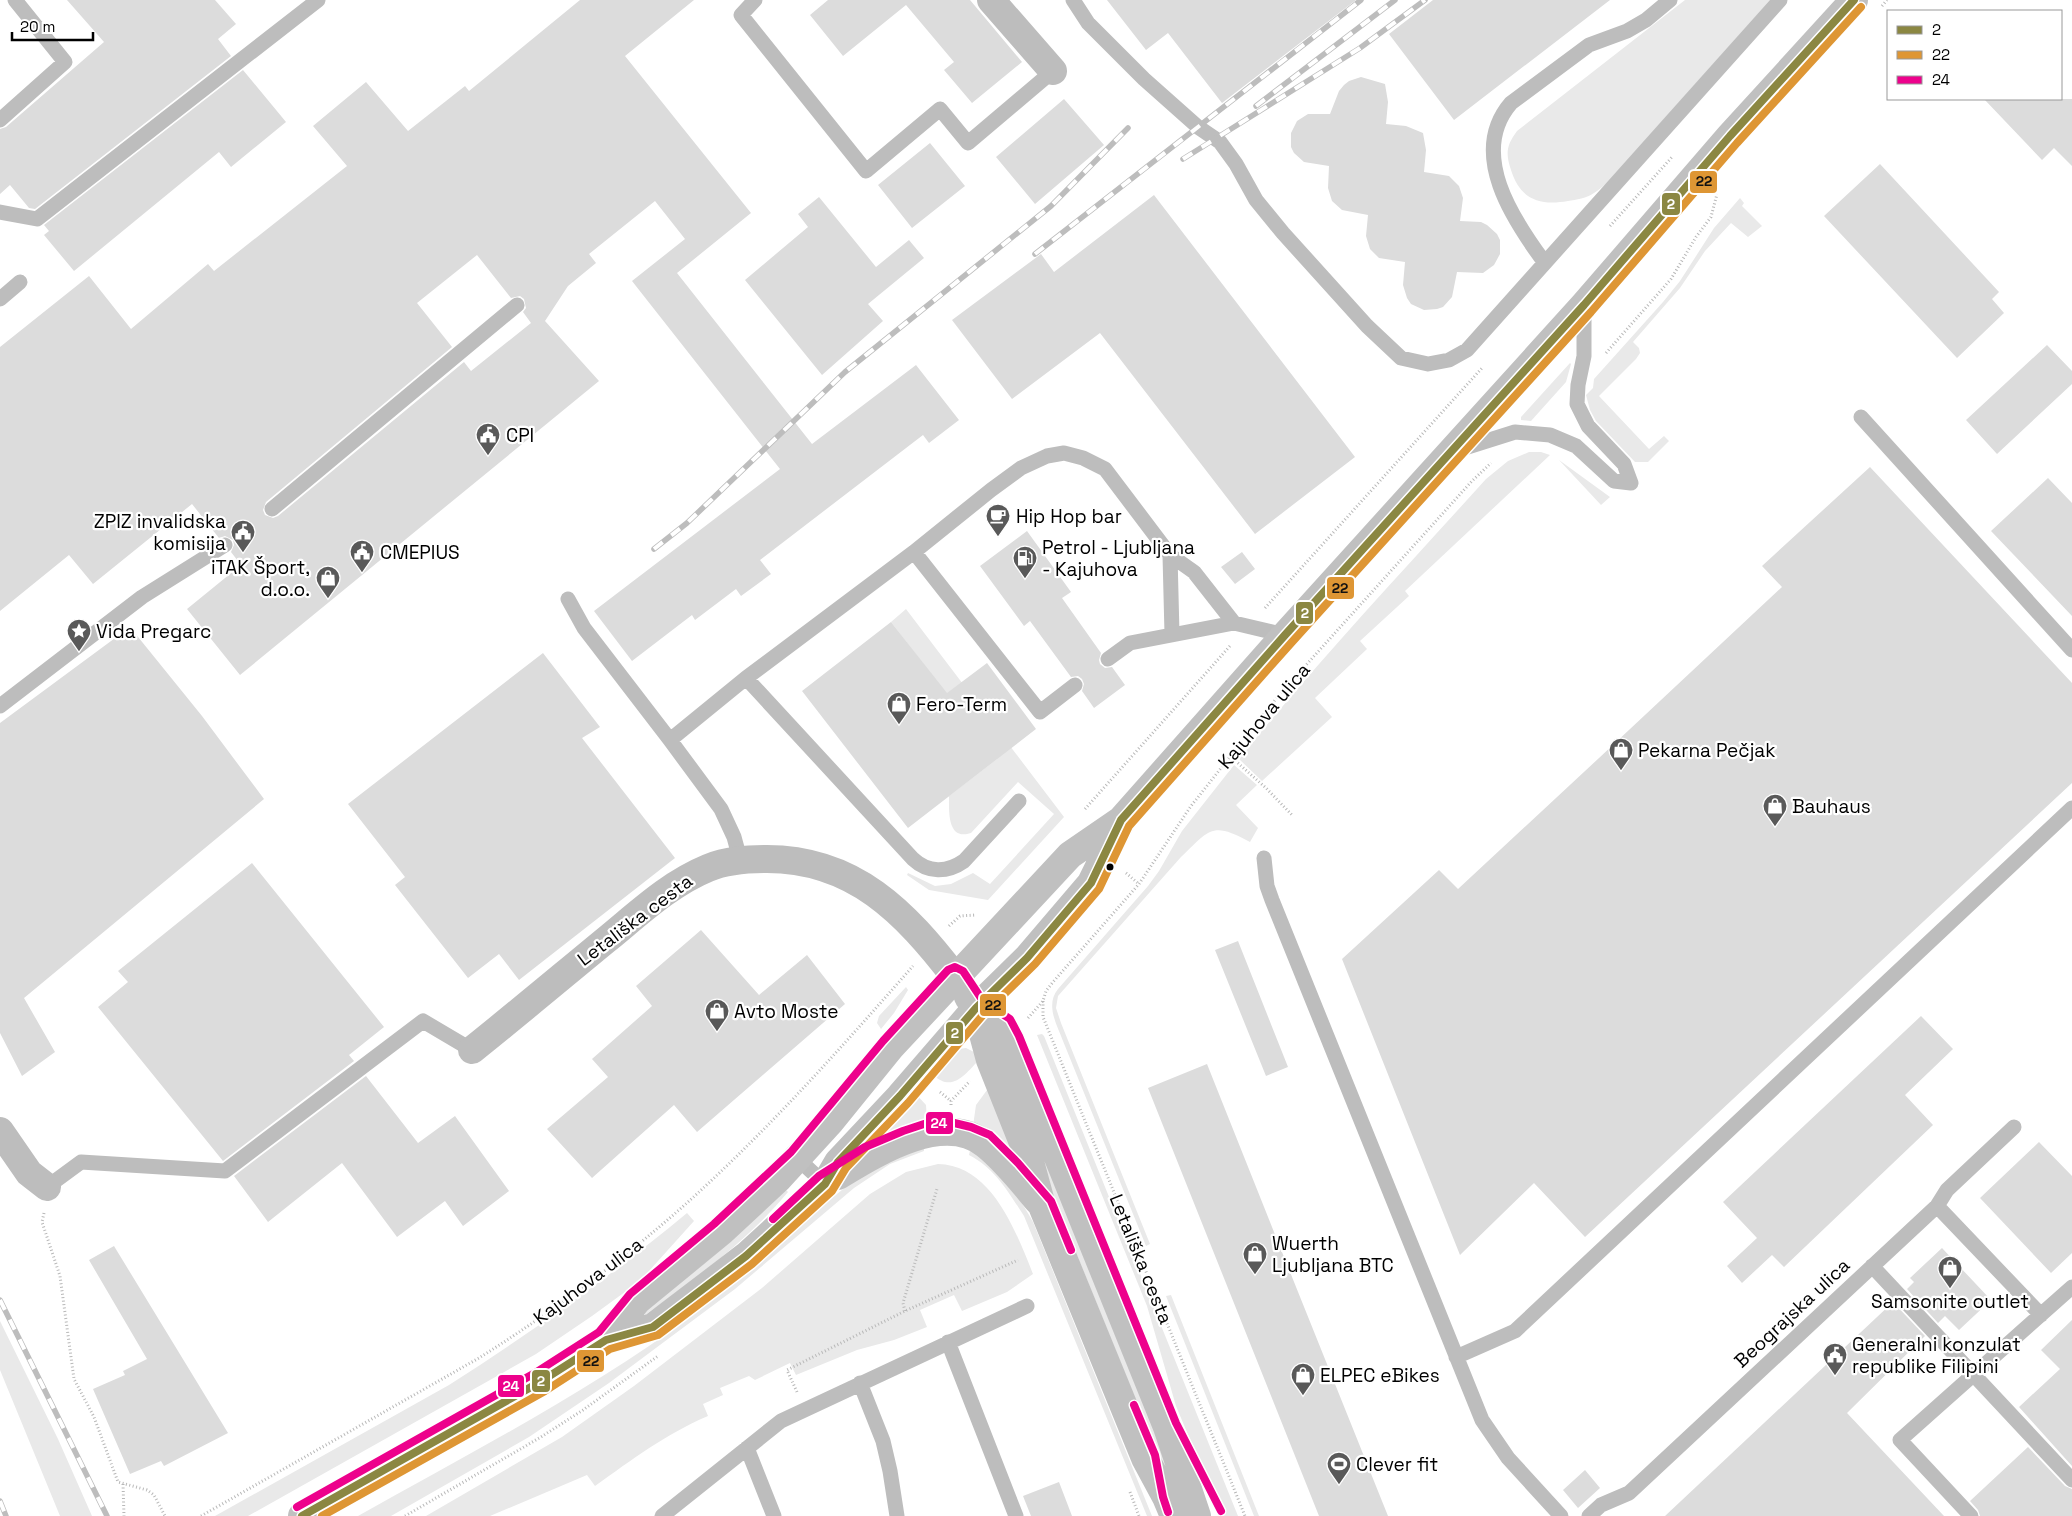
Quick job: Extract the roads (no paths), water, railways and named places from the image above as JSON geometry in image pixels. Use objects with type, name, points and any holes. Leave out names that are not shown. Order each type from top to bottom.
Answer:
[{"type":"main road","name":"Kajuhova ulica","points":[[606,1340],[637,1301],[721,1232],[798,1159],[891,1047],[954,977],[999,932],[1070,855],[1121,820],[1285,635],[1584,305],[1730,136],[1854,0]]},
{"type":"main road","name":"Kajuhova ulica","points":[[302,1516],[540,1382],[606,1340],[653,1327],[752,1251],[825,1184],[838,1162],[900,1096],[976,1008],[1027,958],[1091,883],[1121,820]]},
{"type":"main road","name":"Letališka cesta","points":[[954,977],[976,1008],[990,1060],[1029,1158],[1042,1206],[1145,1458],[1174,1516]]},
{"type":"main road","name":"Letališka cesta","points":[[976,1008],[1003,1026],[1010,1040],[1167,1427],[1197,1516]]},
{"type":"main road","points":[[825,1184],[870,1156],[907,1140],[927,1134],[949,1132],[968,1136],[985,1144],[1011,1170],[1042,1206]]},
{"type":"main road","name":"Letališka cesta","points":[[1167,1427],[1212,1516]]},
{"type":"main road","name":"Letališka cesta","points":[[1145,1458],[1153,1500],[1159,1516]]},
{"type":"street","points":[[991,0],[1053,71]]},
{"type":"street","name":"Letališka cesta","points":[[472,1050],[672,887],[710,867],[740,859],[780,859],[800,862],[822,866],[850,877],[874,893],[913,928],[931,946],[954,977]]},
{"type":"street","points":[[0,1131],[29,1174],[47,1187]]},
{"type":"lane","points":[[0,120],[65,62],[15,0]]},
{"type":"lane","points":[[0,212],[37,219],[318,0]]},
{"type":"lane","points":[[754,0],[741,15],[866,171],[940,109],[968,143],[1053,71]]},
{"type":"lane","points":[[1073,0],[1088,23],[1144,79],[1192,122],[1220,142],[1236,164],[1256,200],[1283,233],[1367,326],[1401,358],[1428,364],[1449,360],[1467,350],[1780,0]]},
{"type":"lane","points":[[1545,263],[1528,240],[1508,207],[1497,177],[1493,155],[1496,129],[1502,114],[1511,103],[1589,45],[1627,31],[1646,20],[1670,0]]},
{"type":"lane","points":[[0,299],[20,282]]},
{"type":"lane","points":[[272,509],[517,305]]},
{"type":"lane","points":[[1451,452],[1515,432],[1550,435],[1576,446],[1614,480],[1631,483],[1624,464],[1588,426],[1577,404],[1578,385],[1584,356],[1584,305]]},
{"type":"lane","points":[[1861,417],[2072,650]]},
{"type":"lane","points":[[670,740],[746,678],[914,552],[991,490],[1021,468],[1046,456],[1064,453],[1083,458],[1105,469],[1170,555],[1194,572],[1234,623]]},
{"type":"lane","points":[[0,706],[142,597],[225,545]]},
{"type":"lane","points":[[914,552],[986,641],[1040,712],[1075,685]]},
{"type":"lane","points":[[1170,555],[1172,634]]},
{"type":"lane","points":[[568,599],[584,628],[670,740],[726,818],[740,859]]},
{"type":"lane","points":[[1108,659],[1130,643],[1234,623],[1285,635]]},
{"type":"lane","points":[[746,678],[913,860],[923,867],[930,870],[943,869],[964,861],[1018,801]]},
{"type":"lane","points":[[1456,1357],[1515,1332],[2072,808]]},
{"type":"lane","points":[[1264,858],[1267,886],[1272,900],[1488,1432],[1521,1473],[1561,1516]]},
{"type":"lane","points":[[47,1187],[82,1162],[225,1172],[423,1021],[472,1050]]},
{"type":"lane","name":"Beograjska ulica","points":[[1589,1516],[1601,1505],[1629,1493],[1937,1206],[1947,1190],[2014,1127]]},
{"type":"lane","points":[[798,1159],[825,1184]]},
{"type":"lane","points":[[1937,1206],[2041,1315]]},
{"type":"lane","points":[[1872,1266],[2072,1480]]},
{"type":"lane","points":[[1971,1516],[1900,1440],[2072,1287]]},
{"type":"lane","points":[[662,1516],[781,1421],[1026,1306]]},
{"type":"lane","points":[[948,1342],[1016,1516]]},
{"type":"lane","points":[[860,1383],[883,1441],[897,1516]]},
{"type":"lane","points":[[747,1448],[774,1516]]},
{"type":"railway","points":[[1035,254],[1361,0]]},
{"type":"railway","points":[[1256,106],[1395,0]]},
{"type":"railway","points":[[1183,159],[1360,48],[1425,0]]},
{"type":"railway","points":[[654,549],[687,523],[845,372],[1051,206],[1128,128]]},
{"type":"railway","points":[[0,1300],[107,1516]]},
{"type":"railway","points":[[0,1501],[6,1516]]},
{"type":"place","name":"CPI","points":[[488,456]]},
{"type":"place","name":"Hip Hop bar","points":[[998,537]]},
{"type":"place","name":"ZPIZ invalidska komisija","points":[[243,553]]},
{"type":"place","name":"CMEPIUS","points":[[362,573]]},
{"type":"place","name":"Petrol - Ljubljana - Kajuhova","points":[[1025,579]]},
{"type":"place","name":"iTAK Šport, d.o.o.","points":[[328,599]]},
{"type":"place","name":"Vida Pregarc","points":[[79,652]]},
{"type":"place","name":"Fero-Term","points":[[899,725]]},
{"type":"place","name":"Pekarna Pečjak","points":[[1621,771]]},
{"type":"place","name":"Bauhaus","points":[[1775,827]]},
{"type":"place","name":"Avto Moste","points":[[717,1032]]},
{"type":"place","name":"Wuerth Ljubljana BTC","points":[[1255,1275]]},
{"type":"place","name":"Samsonite outlet","points":[[1950,1289]]},
{"type":"place","name":"Generalni konzulat republike Filipini","points":[[1835,1376]]},
{"type":"place","name":"ELPEC eBikes","points":[[1303,1396]]},
{"type":"place","name":"Clever fit","points":[[1339,1485]]}]
